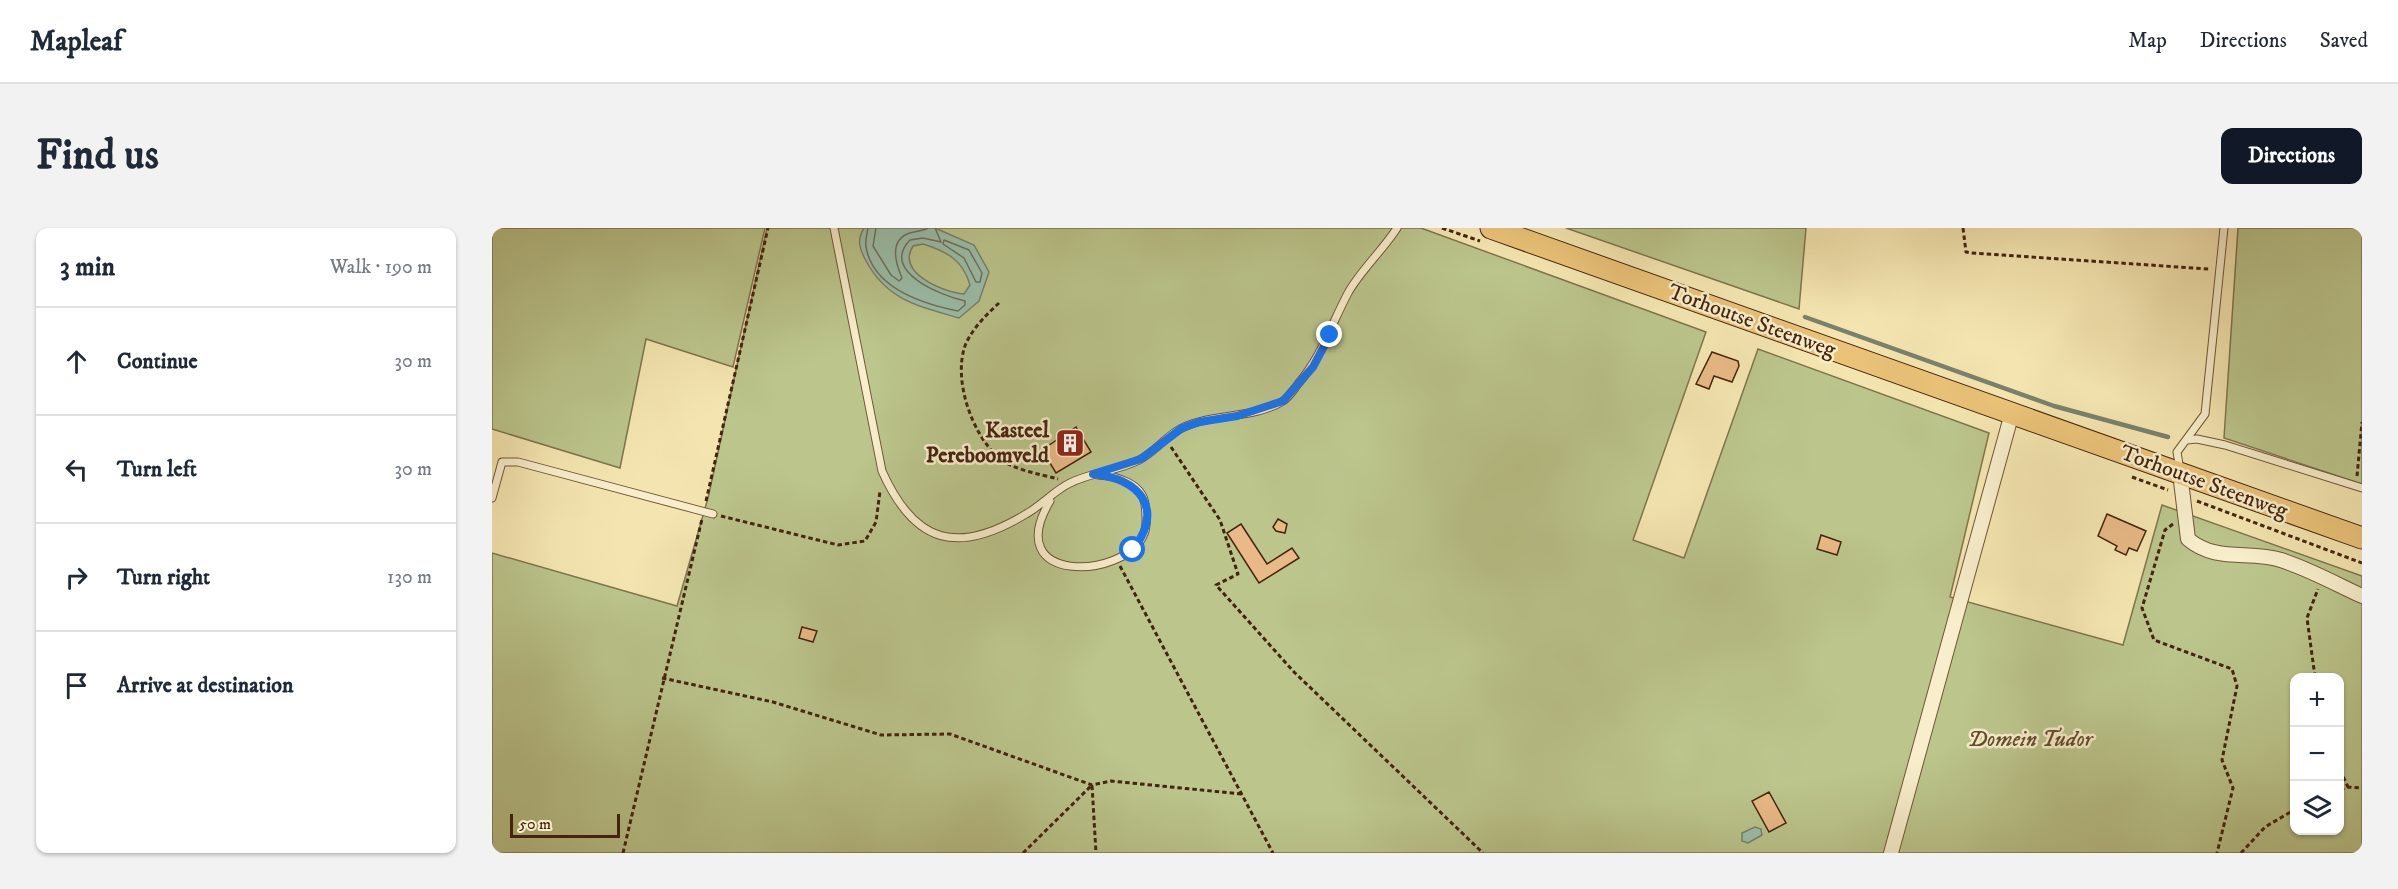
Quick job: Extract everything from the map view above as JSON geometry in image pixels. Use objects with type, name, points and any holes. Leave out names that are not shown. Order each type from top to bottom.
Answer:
[{"type":"main road","name":"Torhoutse Steenweg","points":[[1491,228],[2362,538]]},
{"type":"street","points":[[1891,853],[2012,413]]},
{"type":"street","points":[[2180,473],[2188,539],[2200,550],[2222,555],[2262,556],[2281,560],[2362,596]]},
{"type":"lane","points":[[834,228],[882,471],[899,503],[912,519],[936,536],[961,539],[986,534],[1018,519],[1069,483],[1141,459],[1182,428],[1199,422],[1237,416],[1283,401],[1313,367],[1349,292],[1397,228]]},
{"type":"lane","points":[[2180,473],[2177,452],[2205,414],[2224,228]]},
{"type":"lane","points":[[2187,440],[2197,439],[2225,446],[2359,487]]},
{"type":"lane","points":[[492,498],[502,462],[518,462],[713,514]]},
{"type":"lane","points":[[1052,497],[1038,526],[1038,541],[1044,554],[1052,561],[1066,567],[1082,567],[1116,558],[1133,550],[1144,536],[1146,519],[1144,499],[1134,486],[1115,476],[1093,474]]},
{"type":"path","points":[[623,853],[768,228]]},
{"type":"path","points":[[1963,228],[1966,252],[1971,253],[2221,270]]},
{"type":"path","points":[[999,303],[983,318],[964,347],[962,378],[968,413],[981,439],[999,459],[1034,473],[1059,479]]},
{"type":"path","points":[[2359,487],[2362,422]]},
{"type":"path","points":[[1166,440],[1220,520],[1238,574],[1216,585],[1294,672],[1483,853]]},
{"type":"path","points":[[713,514],[838,544],[865,541],[876,522],[882,471]]},
{"type":"path","points":[[2183,496],[2362,563]]},
{"type":"path","points":[[2184,516],[2165,530],[2142,608],[2154,640],[2232,669],[2237,686],[2222,760],[2233,788],[2217,853]]},
{"type":"path","points":[[1116,558],[1273,853]]},
{"type":"path","points":[[2314,673],[2307,618],[2322,578]]},
{"type":"path","points":[[662,678],[773,702],[881,735],[950,734],[1092,785],[1111,781],[1241,794]]},
{"type":"path","points":[[2344,778],[2348,787]]},
{"type":"path","points":[[1023,853],[1092,785]]},
{"type":"path","points":[[1092,785],[1096,853]]},
{"type":"path","points":[[2344,788],[2362,788]]},
{"type":"path","points":[[2241,853],[2265,827],[2290,813]]},
{"type":"green space","points":[[492,228],[765,228],[733,367],[646,339],[620,468],[492,429]]},
{"type":"green space","name":"Domein Tudor","points":[[767,228],[1421,228],[1706,332],[1633,540],[1684,558],[1758,349],[1989,433],[1950,597],[2123,645],[2162,505],[2362,576],[2362,853],[492,853],[492,553],[677,606],[708,498]]},
{"type":"green space","points":[[1566,228],[1806,228],[1799,309]]},
{"type":"green space","points":[[2238,228],[2362,228],[2362,484],[2224,438]]},
{"type":"water","points":[[864,228],[935,228],[974,245],[989,272],[979,301],[959,318],[917,305],[893,293],[873,273],[865,259],[860,247]],"holes":[[[923,244],[946,253],[963,269],[970,285],[964,294],[934,285],[916,273],[909,256],[913,246]]]},
{"type":"water","points":[[1755,827],[1761,829],[1762,835],[1748,843],[1742,841],[1742,833]]},
{"type":"building","points":[[1712,352],[1738,361],[1739,366],[1732,382],[1714,376],[1709,389],[1696,384]]},
{"type":"building","name":"Kasteel Pereboomveld","points":[[1076,427],[1091,452],[1056,473],[1042,450]]},
{"type":"building","points":[[2107,514],[2146,531],[2137,551],[2129,548],[2126,555],[2115,550],[2117,546],[2098,536]]},
{"type":"building","points":[[1278,519],[1287,524],[1285,533],[1276,531],[1273,527]]},
{"type":"building","points":[[1241,524],[1267,564],[1292,548],[1299,558],[1259,583],[1227,533]]},
{"type":"building","points":[[1821,535],[1841,542],[1837,555],[1817,549]]},
{"type":"building","points":[[802,627],[817,631],[813,642],[799,638]]},
{"type":"building","points":[[1769,792],[1786,823],[1769,832],[1752,801]]},
{"type":"waterway","points":[[1805,317],[2054,406],[2168,437]]},
{"type":"place","name":"Kasteel Pereboomveld","points":[[1070,443]]},
{"type":"route","points":[[1133,550],[1144,536],[1146,519],[1144,499],[1134,486],[1115,476],[1093,474],[1141,459],[1182,428],[1199,422],[1237,416],[1283,401],[1313,367],[1330,335]]}]
